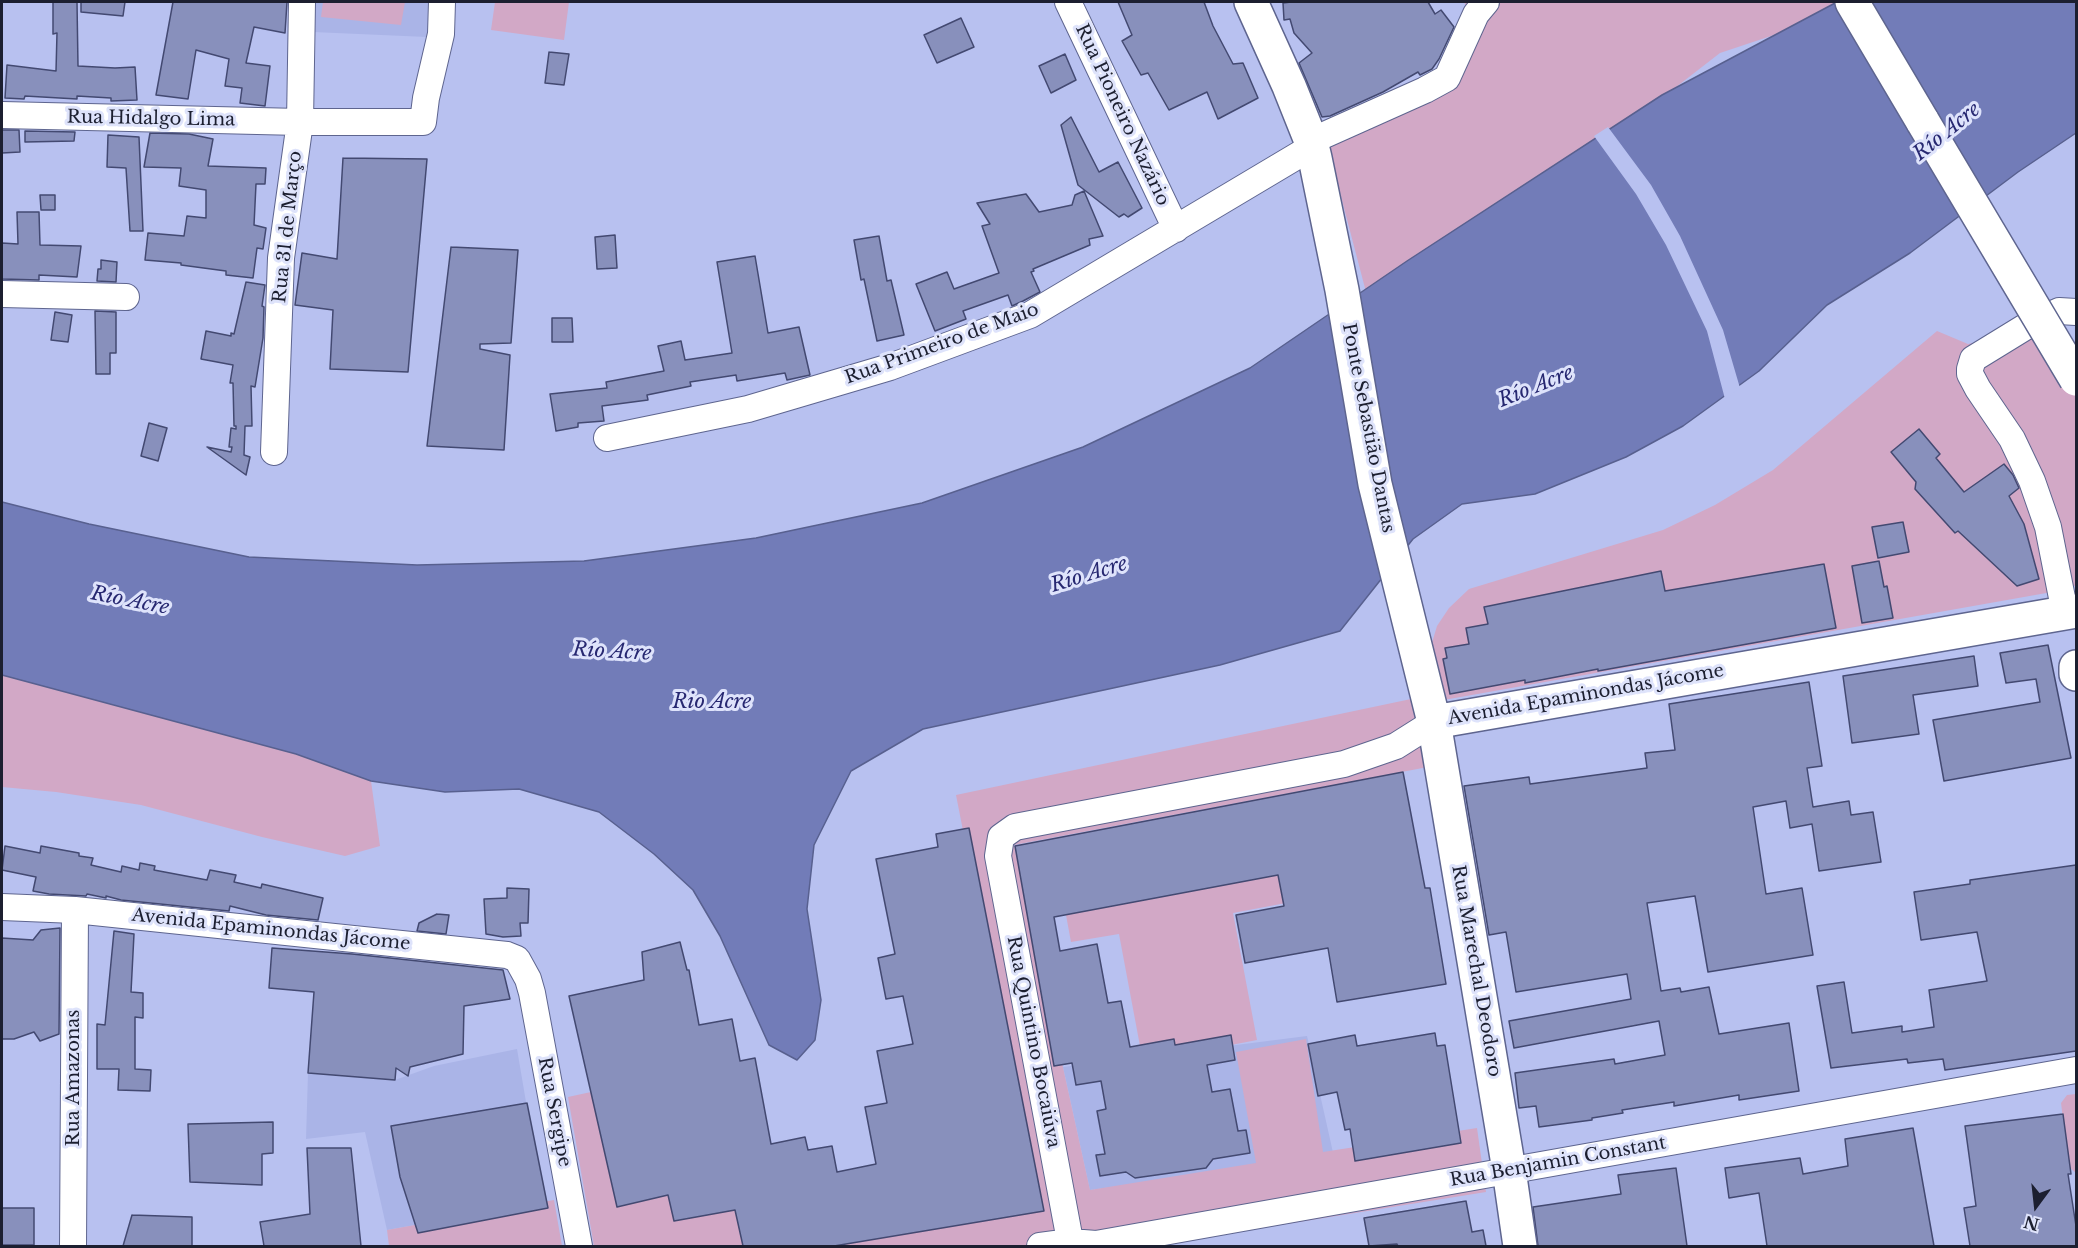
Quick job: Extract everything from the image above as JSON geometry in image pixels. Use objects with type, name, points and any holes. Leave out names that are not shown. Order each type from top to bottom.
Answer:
[{"type":"main road","name":"Ponte Sebastião Dantas","points":[[1251,2],[1289,86],[1313,149],[1342,290],[1375,484],[1431,709]]},
{"type":"main road","points":[[1852,2],[2076,379]]},
{"type":"main road","name":"Avenida Epaminondas Jácome","points":[[1431,709],[2071,612]]},
{"type":"main road","points":[[2076,667],[2076,674]]},
{"type":"main road","name":"Rua Marechal Deodoro","points":[[1431,709],[1520,1246]]},
{"type":"street","name":"Rua 31 de Março","points":[[274,452],[281,258],[300,122],[302,2]]},
{"type":"street","name":"Rua Hidalgo Lima","points":[[2,116],[423,122],[426,98],[441,34],[442,2]]},
{"type":"street","name":"Rua Pioneiro Nazário","points":[[1068,2],[1176,230]]},
{"type":"street","name":"Rua Primeiro de Maio","points":[[607,438],[748,409],[901,363],[1030,315],[1313,149],[1447,78],[1477,6]]},
{"type":"street","points":[[2,294],[126,297]]},
{"type":"street","points":[[2071,612],[2048,527],[2032,481],[2012,439],[1978,389],[1970,374],[1970,369],[1973,359],[2030,324],[2059,311],[2076,312]]},
{"type":"street","name":"Avenida Epaminondas Jácome","points":[[1001,837],[1015,827],[1344,764],[1396,746],[1431,709]]},
{"type":"street","name":"Rua Quintino Bocaiúva","points":[[1001,837],[998,856],[1071,1244]]},
{"type":"street","name":"Avenida Epaminondas Jácome","points":[[2,907],[75,910],[507,955],[517,959],[528,979]]},
{"type":"street","name":"Rua Amazonas","points":[[73,1246],[75,910]]},
{"type":"street","name":"Rua Sergipe","points":[[528,979],[579,1246]]},
{"type":"street","name":"Rua Benjamin Constant","points":[[1040,1246],[1096,1244],[2076,1070]]},
{"type":"shaded area","points":[[316,2],[429,2],[427,37],[313,32]]},
{"type":"shaded area","points":[[323,2],[405,2],[401,25],[321,17]]},
{"type":"shaded area","points":[[495,2],[569,2],[564,40],[491,30]]},
{"type":"shaded area","points":[[1464,2],[1837,2],[1843,12],[1720,53],[1627,125],[1366,292],[1322,124],[1435,71],[1473,19]]},
{"type":"shaded area","points":[[2038,330],[2076,394],[2076,585],[2069,589],[1438,701],[1428,656],[1437,626],[1449,608],[1469,589],[1663,530],[1715,505],[1773,470],[1937,331],[1968,344]]},
{"type":"shaded area","points":[[2,675],[296,754],[371,781],[380,846],[345,856],[141,805],[56,792],[2,787]]},
{"type":"shaded area","points":[[1411,699],[1428,767],[1014,845],[1090,1190],[1256,1163],[1236,1052],[1306,1039],[1323,1152],[1477,1128],[1486,1192],[1149,1246],[594,1246],[568,1097],[591,1092],[617,1206],[668,1195],[674,1221],[735,1210],[1036,1201],[956,795]]},
{"type":"shaded area","points":[[1278,875],[1286,903],[1233,913],[1257,1040],[1143,1062],[1119,934],[1071,942],[1066,915]]},
{"type":"shaded area","points":[[1307,1036],[1334,1157],[1090,1190],[1063,1067]]},
{"type":"shaded area","points":[[517,1049],[543,1202],[387,1230],[365,1132],[306,1139],[308,1073],[395,1080],[434,1066]]},
{"type":"shaded area","points":[[2076,1094],[2076,1173],[2069,1167],[2061,1103],[2067,1095]]},
{"type":"shaded area","points":[[554,1200],[562,1246],[389,1246],[387,1230]]},
{"type":"water","name":"Rio Acre","points":[[1837,2],[2076,2],[2076,133],[2018,172],[1910,253],[1827,305],[1759,371],[1683,426],[1626,457],[1535,494],[1462,504],[1413,539],[1340,631],[1220,665],[923,729],[851,771],[814,845],[807,909],[821,1000],[815,1040],[797,1060],[769,1045],[720,936],[693,890],[654,854],[599,812],[519,789],[445,792],[371,781],[296,754],[2,675],[2,502],[89,524],[249,557],[417,565],[584,561],[756,538],[922,503],[1083,447],[1250,368],[1407,261],[1662,95]]},
{"type":"pier","points":[[1608,127],[1651,185],[1680,236],[1723,330],[1740,388],[1725,399],[1707,331],[1666,245],[1636,194],[1594,136]]},
{"type":"building","points":[[53,2],[77,2],[78,66],[135,67],[137,100],[111,101],[111,98],[77,96],[77,99],[25,96],[24,99],[5,98],[7,65],[56,71],[57,33],[53,34]]},
{"type":"building","points":[[81,2],[125,2],[123,16],[81,12]]},
{"type":"building","points":[[173,2],[287,2],[285,33],[254,27],[246,63],[270,66],[265,106],[240,103],[242,88],[225,86],[229,59],[196,50],[188,99],[156,95]]},
{"type":"building","points":[[1118,2],[1204,2],[1213,26],[1233,64],[1243,63],[1258,98],[1218,119],[1207,92],[1169,110],[1148,73],[1141,75],[1122,41],[1132,35]]},
{"type":"building","points":[[1428,2],[1435,14],[1441,10],[1454,27],[1432,69],[1420,75],[1418,72],[1383,92],[1330,116],[1322,117],[1299,63],[1312,53],[1294,33],[1290,19],[1284,20],[1283,3]]},
{"type":"building","points":[[961,18],[974,47],[937,63],[924,35]]},
{"type":"building","points":[[549,52],[569,54],[564,85],[545,83]]},
{"type":"building","points":[[1065,54],[1076,80],[1051,93],[1039,66]]},
{"type":"building","points":[[1071,117],[1099,172],[1118,162],[1142,208],[1128,217],[1124,214],[1119,217],[1078,185],[1061,125]]},
{"type":"building","points":[[2,130],[19,130],[20,152],[2,153]]},
{"type":"building","points":[[25,131],[75,132],[74,141],[25,142]]},
{"type":"building","points":[[150,133],[189,134],[213,139],[208,166],[266,168],[265,184],[256,184],[254,225],[266,228],[263,249],[257,248],[253,278],[226,275],[226,271],[181,265],[181,263],[145,260],[148,233],[184,236],[187,216],[206,218],[206,190],[179,186],[181,168],[144,167]]},
{"type":"building","points":[[108,135],[139,137],[143,231],[130,231],[126,168],[107,167]]},
{"type":"building","points":[[343,158],[427,159],[408,372],[330,369],[333,310],[295,305],[302,253],[337,259]]},
{"type":"building","points":[[1084,191],[1103,236],[1089,239],[1090,245],[1033,269],[1034,271],[1031,272],[1040,292],[1012,306],[1008,295],[963,311],[966,319],[935,331],[916,284],[947,272],[954,289],[999,273],[982,226],[990,224],[977,203],[1026,194],[1039,212],[1072,205],[1075,195]]},
{"type":"building","points":[[40,195],[55,195],[55,210],[41,210]]},
{"type":"building","points":[[17,212],[39,212],[40,245],[81,246],[77,277],[39,275],[39,280],[2,279],[2,243],[18,244]]},
{"type":"building","points":[[615,235],[617,268],[597,269],[595,237]]},
{"type":"building","points":[[879,236],[887,281],[891,280],[904,335],[877,341],[864,279],[861,280],[854,240]]},
{"type":"building","points":[[451,247],[518,250],[511,343],[480,344],[480,349],[510,355],[504,450],[427,446]]},
{"type":"building","points":[[755,256],[768,333],[799,327],[810,375],[787,380],[785,373],[737,381],[736,375],[690,382],[691,386],[647,395],[648,400],[602,406],[604,421],[578,423],[578,427],[556,431],[550,394],[607,388],[606,382],[664,371],[658,346],[681,341],[685,360],[732,353],[717,262]]},
{"type":"building","points":[[101,260],[117,262],[116,282],[97,281]]},
{"type":"building","points":[[246,282],[265,285],[262,306],[264,307],[263,338],[255,387],[251,386],[252,426],[245,426],[244,455],[250,457],[246,475],[207,447],[231,452],[232,447],[229,447],[231,428],[236,429],[234,426],[233,383],[230,383],[233,365],[201,359],[206,331],[231,336],[231,333],[234,334]]},
{"type":"building","points":[[95,311],[116,312],[116,353],[110,353],[110,374],[96,374]]},
{"type":"building","points":[[55,312],[72,315],[68,342],[51,340]]},
{"type":"building","points":[[552,318],[572,318],[573,342],[552,342]]},
{"type":"building","points":[[149,423],[167,428],[158,461],[141,456]]},
{"type":"building","points":[[1919,429],[1940,454],[1936,458],[1964,492],[2004,464],[2013,475],[2019,488],[2009,496],[2024,524],[2039,579],[2017,586],[1958,531],[1955,533],[1915,489],[1916,482],[1891,452]]},
{"type":"building","points":[[1903,522],[1909,552],[1878,558],[1872,527]]},
{"type":"building","points":[[1879,561],[1884,587],[1887,586],[1893,618],[1862,623],[1852,566]]},
{"type":"building","points":[[1824,564],[1836,628],[1598,671],[1598,669],[1525,683],[1525,680],[1450,694],[1443,659],[1447,658],[1445,648],[1469,644],[1466,628],[1488,624],[1484,607],[1661,571],[1665,591]]},
{"type":"building","points":[[2048,645],[2071,758],[1944,781],[1933,720],[2040,702],[2036,679],[2006,683],[2000,653]]},
{"type":"building","points":[[1974,656],[1978,686],[1913,695],[1919,734],[1852,743],[1843,676]]},
{"type":"building","points":[[1809,682],[1822,766],[1807,768],[1813,807],[1849,801],[1851,815],[1873,812],[1881,862],[1819,871],[1812,824],[1790,828],[1786,801],[1753,807],[1766,894],[1802,888],[1813,955],[1708,972],[1695,896],[1647,903],[1661,991],[1680,988],[1681,992],[1709,987],[1719,1034],[1789,1023],[1799,1091],[1739,1100],[1739,1095],[1674,1106],[1674,1102],[1622,1110],[1623,1113],[1592,1118],[1592,1120],[1539,1127],[1536,1106],[1519,1108],[1515,1073],[1614,1059],[1615,1064],[1665,1055],[1659,1021],[1514,1048],[1509,1021],[1631,999],[1627,974],[1516,992],[1506,932],[1489,935],[1464,786],[1529,777],[1530,784],[1647,768],[1645,753],[1675,750],[1669,704]]},
{"type":"building","points":[[1403,772],[1425,888],[1430,888],[1446,984],[1337,1002],[1328,948],[1245,963],[1236,915],[1284,906],[1278,875],[1054,917],[1060,951],[1097,944],[1108,1003],[1121,1001],[1130,1047],[1174,1039],[1175,1045],[1231,1035],[1235,1060],[1207,1065],[1212,1092],[1230,1089],[1238,1131],[1246,1130],[1250,1153],[1213,1159],[1206,1168],[1135,1178],[1126,1172],[1100,1176],[1096,1155],[1105,1154],[1097,1111],[1106,1109],[1101,1081],[1076,1085],[1072,1063],[1054,1066],[1015,846]]},
{"type":"building","points":[[969,828],[1044,1211],[834,1246],[743,1246],[735,1210],[674,1221],[668,1195],[617,1207],[569,996],[644,980],[642,952],[680,942],[687,970],[689,970],[699,1025],[732,1019],[740,1061],[755,1058],[771,1144],[805,1137],[808,1150],[832,1146],[837,1172],[876,1164],[865,1107],[887,1103],[877,1051],[913,1044],[903,996],[886,999],[878,958],[895,954],[876,859],[938,847],[936,834]]},
{"type":"building","points":[[5,846],[40,853],[41,846],[79,853],[79,856],[93,858],[91,865],[121,872],[122,866],[139,870],[140,863],[155,866],[154,870],[207,880],[210,870],[236,875],[234,882],[261,888],[262,884],[323,898],[318,920],[266,915],[230,906],[229,911],[121,900],[87,894],[86,896],[49,894],[33,891],[36,877],[2,870]]},
{"type":"building","points":[[2076,865],[2076,1051],[1945,1070],[1943,1059],[1908,1063],[1907,1059],[1831,1068],[1817,986],[1844,982],[1852,1033],[1902,1026],[1902,1032],[1934,1027],[1929,990],[1987,981],[1977,932],[1921,940],[1914,892],[1970,884],[1970,880]]},
{"type":"building","points":[[507,888],[529,889],[528,923],[520,923],[521,936],[503,937],[486,934],[484,899],[507,898]]},
{"type":"building","points":[[437,914],[449,915],[446,934],[417,931],[419,923]]},
{"type":"building","points":[[60,928],[59,1034],[40,1041],[34,1032],[14,1039],[2,1039],[2,938],[33,940],[41,930]]},
{"type":"building","points":[[114,931],[134,934],[131,992],[143,993],[143,1018],[135,1017],[135,1069],[151,1070],[150,1091],[118,1090],[119,1069],[97,1069],[97,1024],[105,1025]]},
{"type":"building","points":[[272,948],[503,970],[510,999],[464,1006],[463,1054],[410,1067],[408,1076],[396,1068],[395,1080],[308,1073],[314,992],[269,988]]},
{"type":"building","points":[[1435,1033],[1437,1046],[1445,1045],[1461,1143],[1355,1161],[1350,1129],[1345,1130],[1337,1092],[1318,1096],[1308,1044],[1355,1035],[1357,1046]]},
{"type":"building","points":[[527,1103],[548,1208],[418,1233],[400,1177],[391,1126]]},
{"type":"building","points":[[2063,1114],[2071,1174],[2068,1174],[2076,1226],[2076,1246],[1970,1246],[1964,1208],[1976,1206],[1965,1126]]},
{"type":"building","points":[[273,1122],[273,1153],[262,1154],[262,1185],[190,1182],[188,1124]]},
{"type":"building","points":[[1913,1128],[1934,1246],[1767,1246],[1759,1193],[1729,1198],[1725,1168],[1800,1158],[1803,1174],[1848,1166],[1845,1139]]},
{"type":"building","points":[[307,1148],[351,1148],[361,1246],[264,1246],[260,1222],[310,1214]]},
{"type":"building","points":[[1676,1168],[1687,1246],[1538,1246],[1533,1207],[1621,1194],[1618,1175]]},
{"type":"building","points":[[1466,1201],[1472,1232],[1483,1230],[1486,1246],[1398,1246],[1397,1244],[1369,1246],[1364,1218]]},
{"type":"building","points":[[2,1208],[34,1208],[34,1245],[2,1245]]},
{"type":"building","points":[[132,1215],[192,1217],[192,1246],[123,1246]]},
{"type":"water label","name":"Río Acre","points":[[1947,132]]},
{"type":"water label","name":"Río Acre","points":[[1536,387]]},
{"type":"water label","name":"Río Acre","points":[[1089,575]]},
{"type":"water label","name":"Río Acre","points":[[130,601]]},
{"type":"water label","name":"Río Acre","points":[[612,652]]}]
